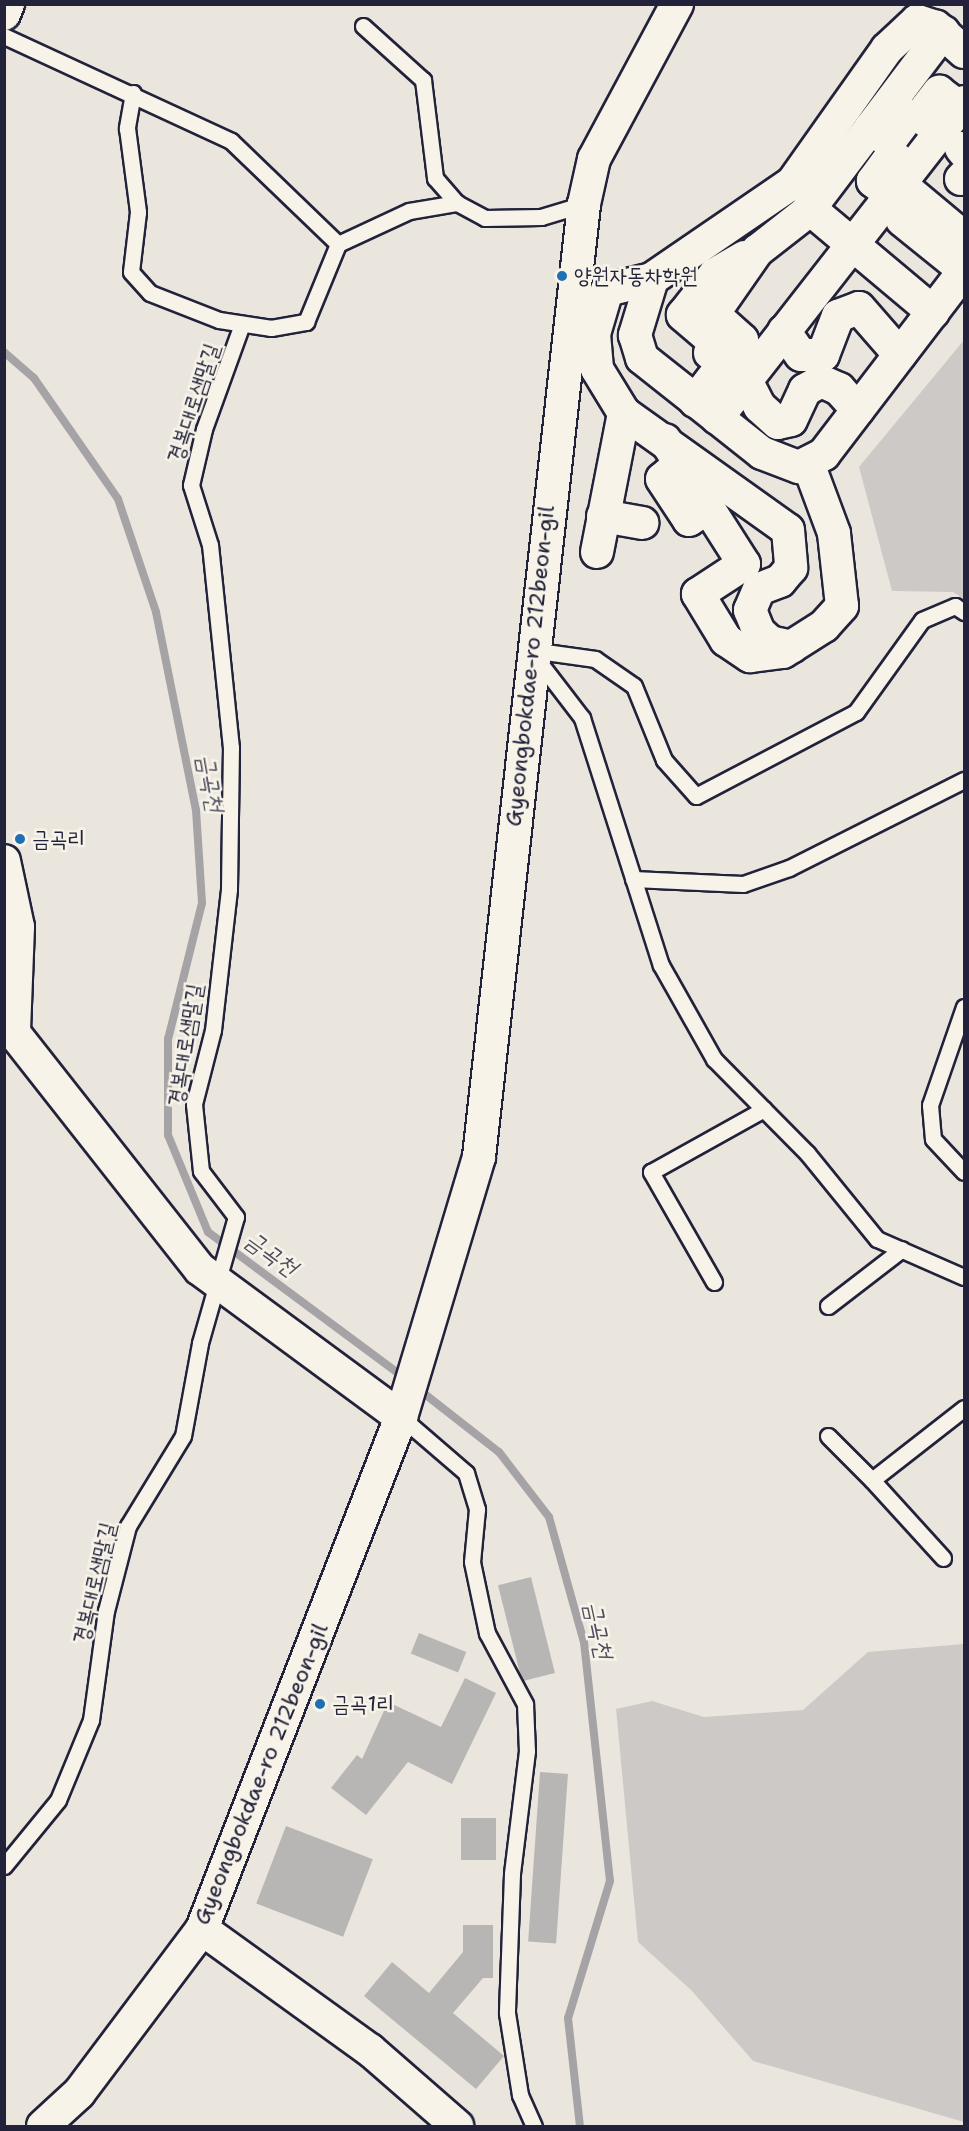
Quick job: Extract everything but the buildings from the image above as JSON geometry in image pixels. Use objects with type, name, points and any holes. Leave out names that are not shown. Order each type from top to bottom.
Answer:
[{"type":"street","points":[[4,14],[8,4]]},
{"type":"street","name":"Gyeongbokdae-ro 212beon-gil","points":[[43,2127],[79,2093],[202,1929],[401,1417],[479,1157],[531,650],[584,204],[598,150],[677,4]]},
{"type":"street","points":[[697,402],[717,344],[683,315],[715,274],[757,251],[809,208],[890,102],[954,42],[917,21],[887,49],[792,183],[652,279],[606,290],[594,334],[597,369],[624,413],[672,452],[788,530],[791,568],[780,581],[759,589],[750,610],[759,632],[770,642],[791,647]]},
{"type":"street","points":[[652,279],[635,335],[642,358],[697,402],[782,464],[808,463],[824,454],[964,270],[941,174],[852,244],[746,380],[697,402]]},
{"type":"street","points":[[809,208],[933,312]]},
{"type":"street","points":[[572,294],[603,305]]},
{"type":"street","points":[[784,331],[796,351],[813,358],[829,350],[838,316],[859,308],[900,355]]},
{"type":"street","points":[[746,380],[760,407],[778,423],[791,420],[804,390],[820,381],[839,389],[858,410]]},
{"type":"street","points":[[597,552],[624,413]]},
{"type":"street","points":[[672,452],[744,564],[698,594],[726,640],[750,656],[791,647],[842,606],[834,533],[808,463]]},
{"type":"street","points":[[603,516],[642,523]]},
{"type":"street","points":[[5,865],[18,927],[14,1033],[127,1182],[217,1275],[401,1417]]},
{"type":"street","points":[[202,1929],[370,2050],[457,2127]]},
{"type":"lane","points":[[363,26],[423,80],[435,177],[457,203],[485,218],[541,217],[584,204]]},
{"type":"lane","points":[[4,36],[133,93],[231,141],[338,244]]},
{"type":"lane","points":[[133,93],[127,128],[138,212],[131,272],[150,292],[219,320],[272,328],[306,322],[338,244],[409,211],[457,203]]},
{"type":"lane","name":"경복대로샘말길","points":[[4,1866],[58,1800],[91,1720],[106,1611],[128,1526],[183,1436],[217,1275],[236,1217],[201,1171],[194,1104],[213,1030],[229,889],[231,748],[210,545],[191,485],[204,429],[243,324]]},
{"type":"lane","points":[[531,650],[595,659],[634,686],[664,760],[696,796],[856,712],[922,620],[955,606],[964,612]]},
{"type":"lane","points":[[531,650],[582,718],[666,975],[714,1059],[764,1109],[877,1239],[964,1277]]},
{"type":"lane","points":[[633,879],[743,884],[789,868],[964,780]]},
{"type":"lane","points":[[964,1007],[930,1106],[933,1139],[964,1172]]},
{"type":"lane","points":[[714,1282],[651,1172],[764,1109]]},
{"type":"lane","points":[[828,1306],[902,1249]]},
{"type":"lane","points":[[872,1480],[964,1408]]},
{"type":"lane","points":[[401,1417],[466,1473],[477,1509],[472,1562],[487,1633],[525,1704],[527,1751],[512,1874],[507,2013],[520,2095],[534,2127]]},
{"type":"lane","points":[[828,1436],[872,1480],[943,1558]]},
{"type":"shaded area","points":[[964,340],[964,599],[953,592],[892,591],[859,467]]},
{"type":"shaded area","points":[[964,1644],[964,2122],[753,2061],[692,1991],[638,1942],[616,1709],[652,1701],[704,1717],[803,1710],[868,1652]]},
{"type":"waterway","name":"금곡천","points":[[4,352],[34,378],[118,499],[156,612],[196,810],[202,903],[168,1039],[168,1135],[208,1232],[406,1379]]},
{"type":"waterway","name":"금곡천","points":[[417,1388],[499,1452],[549,1517],[584,1642],[610,1881],[568,2018],[580,2126]]},
{"type":"place","name":"양원자동차학원","points":[[562,276]]},
{"type":"place","name":"금곡리","points":[[20,839]]},
{"type":"place","name":"금곡1리","points":[[320,1704]]}]
